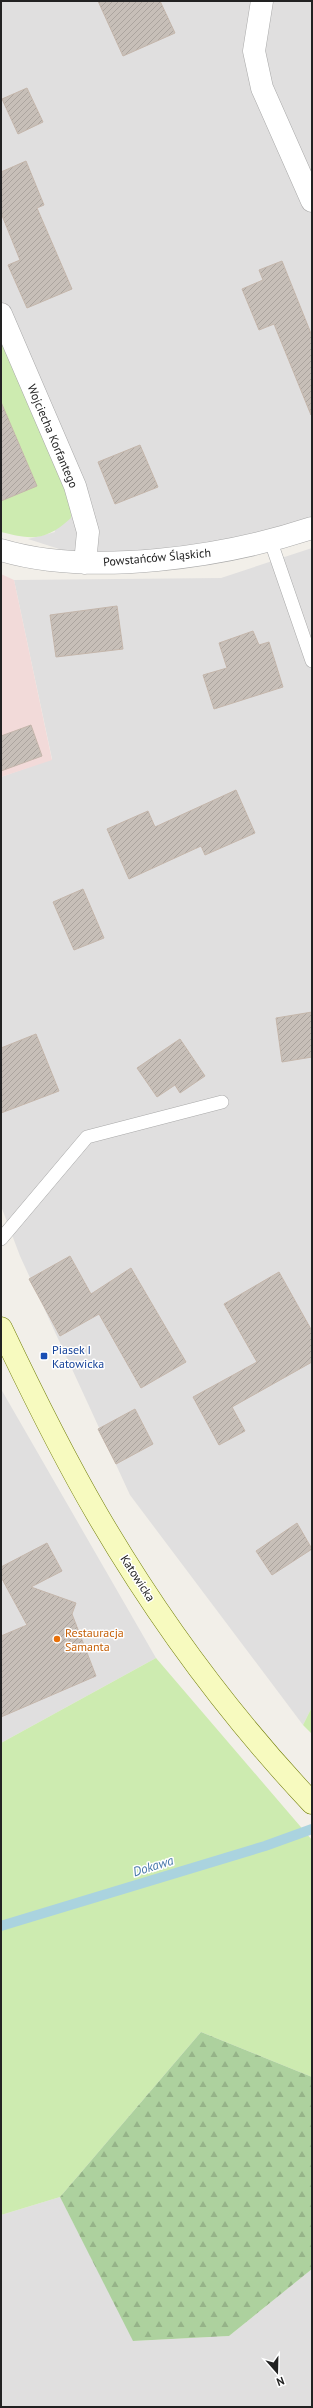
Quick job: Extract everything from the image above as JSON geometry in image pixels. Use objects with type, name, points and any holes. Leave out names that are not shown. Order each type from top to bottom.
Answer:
[{"type":"street","points":[[262,1],[254,51],[262,88],[312,201]]},
{"type":"street","name":"Wojciecha Korfantego","points":[[1,314],[75,486],[88,532],[85,563]]},
{"type":"street","name":"Powstańców Śląskich","points":[[1,550],[20,556],[85,563],[137,561],[221,551],[271,542],[312,528]]},
{"type":"street","name":"Katowicka","points":[[1,1328],[35,1400],[110,1534],[163,1617],[215,1688],[291,1781],[312,1803]]},
{"type":"lane","points":[[271,542],[312,661]]},
{"type":"lane","points":[[1,1239],[87,1137],[222,1102]]},
{"type":"shaded area","points":[[1,1],[312,1],[312,519],[268,534],[135,555],[78,555],[28,539],[55,532],[1,331]]},
{"type":"shaded area","points":[[312,548],[312,1707],[303,1725],[130,1495],[20,1256],[1,1206],[1,777],[52,759],[14,580],[221,578]]},
{"type":"shaded area","points":[[1,574],[14,580],[52,760],[1,777]]},
{"type":"shaded area","points":[[1,1389],[156,1658],[1,1743]]},
{"type":"shaded area","points":[[60,2197],[134,2341],[229,2336],[312,2269],[312,2407],[1,2407],[1,2215]]},
{"type":"green space","points":[[1,331],[70,487],[71,518],[54,531],[38,537],[1,532]]},
{"type":"green space","points":[[156,1658],[312,1840],[312,2077],[201,2032],[60,2197],[1,2215],[1,1743]]},
{"type":"green space","points":[[312,1707],[312,1734],[303,1725]]},
{"type":"green space","points":[[201,2032],[312,2077],[312,2269],[229,2336],[133,2341],[60,2197]]},
{"type":"building","points":[[98,1],[160,1],[175,33],[123,56]]},
{"type":"building","points":[[27,88],[43,122],[18,134],[2,99]]},
{"type":"building","points":[[26,161],[44,205],[37,208],[72,289],[27,308],[8,265],[20,260],[1,213],[1,172]]},
{"type":"building","points":[[282,261],[312,336],[311,415],[274,324],[259,330],[242,289],[263,280],[259,270]]},
{"type":"building","points":[[1,402],[37,486],[1,501]]},
{"type":"building","points":[[140,445],[158,487],[115,504],[98,462]]},
{"type":"building","points":[[117,606],[123,649],[56,657],[50,615]]},
{"type":"building","points":[[253,631],[259,645],[269,642],[283,687],[214,709],[203,675],[227,668],[219,643]]},
{"type":"building","points":[[31,725],[42,756],[1,771],[1,736]]},
{"type":"building","points":[[236,790],[255,833],[205,855],[201,846],[129,879],[107,829],[148,811],[155,827]]},
{"type":"building","points":[[83,889],[104,938],[74,950],[53,902]]},
{"type":"building","points":[[312,1012],[312,1057],[282,1062],[276,1018]]},
{"type":"building","points":[[36,1034],[59,1091],[1,1113],[1,1048]]},
{"type":"building","points":[[180,1039],[205,1076],[180,1093],[175,1085],[157,1097],[137,1068]]},
{"type":"building","points":[[70,1256],[91,1294],[131,1268],[186,1362],[141,1388],[99,1314],[60,1336],[29,1279]]},
{"type":"building","points":[[279,1272],[312,1331],[312,1362],[232,1407],[245,1431],[219,1445],[193,1397],[257,1362],[224,1304]]},
{"type":"building","points":[[135,1409],[153,1444],[116,1464],[98,1429]]},
{"type":"building","points":[[297,1523],[312,1549],[272,1575],[256,1551]]},
{"type":"building","points":[[47,1543],[62,1571],[31,1587],[76,1603],[72,1614],[96,1676],[1,1717],[1,1636],[27,1625],[1,1577],[1,1567]]},
{"type":"waterway","name":"Dokawa","points":[[1,1926],[265,1846],[312,1829]]},
{"type":"place","name":"Piasek I Katowicka","points":[[44,1356]]},
{"type":"place","name":"Restauracja Samanta","points":[[57,1639]]}]
